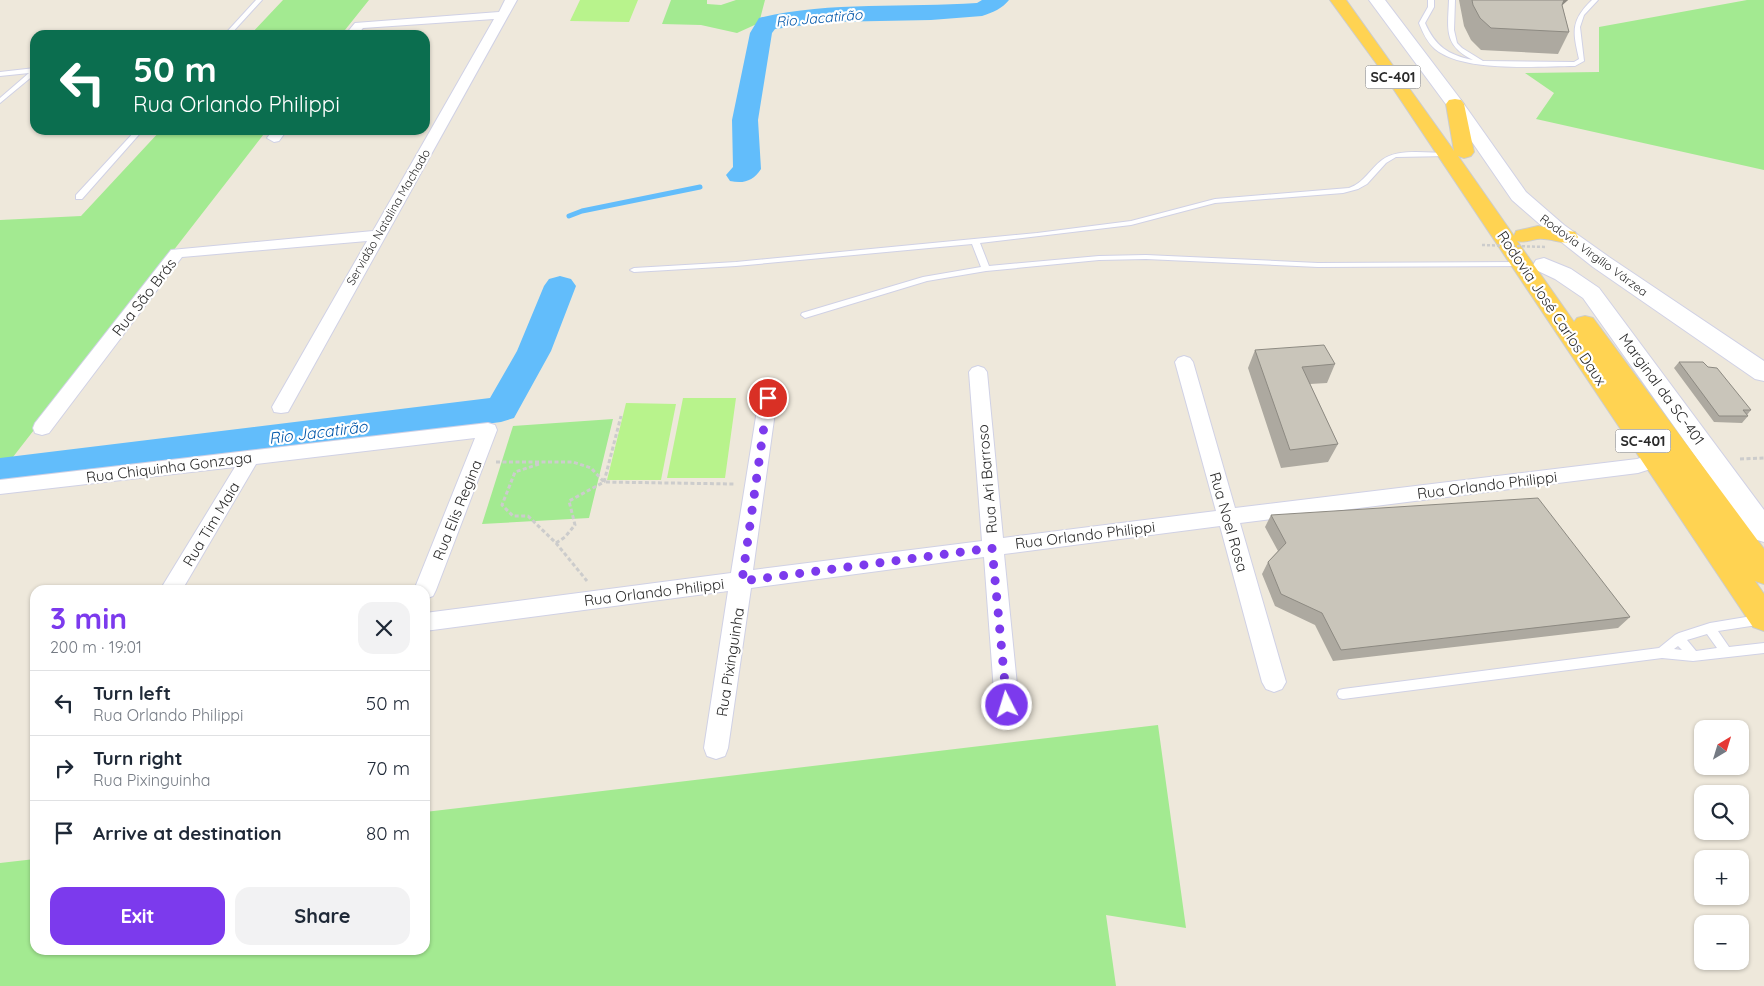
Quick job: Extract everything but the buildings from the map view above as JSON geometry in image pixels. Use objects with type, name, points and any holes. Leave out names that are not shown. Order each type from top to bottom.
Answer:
[{"type":"highway","name":"Rodovia José Carlos Daux","points":[[1338,0],[1455,153],[1524,236],[1545,253],[1656,460],[1764,618]]},
{"type":"highway","name":"Rodovia José Carlos Daux","points":[[1356,0],[1455,153],[1545,253],[1764,572]]},
{"type":"highway","points":[[1455,104],[1455,153]]},
{"type":"highway","points":[[1524,236],[1538,232],[1545,253]]},
{"type":"main road","name":"Rodovia Virgílio Várzea","points":[[1380,2],[1455,104],[1519,196],[1532,209],[1545,253],[1664,306],[1764,373]]},
{"type":"main road","name":"Marginal da SC-401","points":[[1545,253],[1563,274],[1591,292],[1764,531]]},
{"type":"street","name":"Servidão Natalina Machado","points":[[280,407],[511,0]]},
{"type":"street","points":[[355,30],[359,25],[502,15]]},
{"type":"street","name":"Rua São Brás","points":[[42,428],[177,254],[378,235]]},
{"type":"street","name":"Rua Noel Rosa","points":[[1184,362],[1274,682]]},
{"type":"street","name":"Rua Ari Barroso","points":[[978,372],[1007,705]]},
{"type":"street","name":"Rua Pixinguinha","points":[[716,748],[768,398]]},
{"type":"street","name":"Rua Chiquinha Gonzaga","points":[[0,487],[488,430]]},
{"type":"street","name":"Rua Elis Regina","points":[[427,585],[488,430]]},
{"type":"street","name":"Rua Tim Maia","points":[[174,585],[250,458]]},
{"type":"street","name":"Rua Orlando Philippi","points":[[430,621],[1227,517],[1638,466],[1656,460]]},
{"type":"lane","points":[[232,30],[259,0]]},
{"type":"lane","points":[[1431,0],[1431,7],[1422,24],[1426,36],[1436,46],[1456,58],[1477,64],[1580,63],[1582,60],[1576,29],[1578,19],[1595,0]]},
{"type":"lane","points":[[1452,0],[1449,24],[1453,41],[1467,54],[1488,64]]},
{"type":"lane","points":[[0,74],[30,71]]},
{"type":"lane","points":[[0,100],[30,74]]},
{"type":"lane","points":[[78,197],[135,135]]},
{"type":"lane","points":[[634,270],[736,264],[1132,222],[1215,201],[1343,191],[1358,187],[1367,180],[1380,163],[1388,158],[1455,153]]},
{"type":"lane","points":[[975,240],[986,269]]},
{"type":"lane","points":[[805,315],[926,279],[986,269],[1099,258],[1146,257],[1309,264],[1545,253]]},
{"type":"lane","points":[[1662,653],[1679,638],[1710,628],[1764,618]]},
{"type":"lane","points":[[1710,628],[1726,652]]},
{"type":"lane","points":[[1679,638],[1693,656]]},
{"type":"lane","points":[[1343,694],[1662,653],[1693,656],[1764,648]]},
{"type":"path","points":[[1482,244],[1545,253]]},
{"type":"path","points":[[604,482],[621,416]]},
{"type":"path","points":[[1732,460],[1764,458]]},
{"type":"path","points":[[476,462],[573,462],[591,468],[604,482]]},
{"type":"path","points":[[542,463],[515,472],[502,505],[513,516],[528,516],[556,543],[603,599]]},
{"type":"path","points":[[556,543],[565,537],[575,525],[569,501],[604,482],[756,484]]},
{"type":"green space","points":[[283,0],[369,0],[345,30],[255,30]]},
{"type":"green space","points":[[580,0],[638,0],[629,22],[570,21]]},
{"type":"green space","points":[[671,0],[707,0],[707,4],[721,5],[736,0],[765,0],[759,23],[737,33],[701,25],[662,24]]},
{"type":"green space","points":[[1747,0],[1764,0],[1764,170],[1536,119],[1554,93],[1525,73],[1599,72],[1599,27]]},
{"type":"green space","points":[[156,135],[263,135],[6,466],[0,466],[0,220],[81,216]]},
{"type":"green space","points":[[683,398],[736,398],[725,478],[667,478]]},
{"type":"green space","points":[[626,403],[676,404],[661,480],[607,480]]},
{"type":"green space","points":[[613,419],[589,518],[482,524],[513,426]]},
{"type":"green space","points":[[1158,725],[1186,928],[1106,915],[1116,986],[0,986],[0,863],[30,860],[30,955],[430,955],[430,811]]},
{"type":"waterway","name":"Rio Jacatirão","points":[[740,175],[747,169],[745,120],[761,33],[767,23],[828,15],[931,13],[982,9],[998,0]]},
{"type":"waterway","points":[[569,216],[582,211],[700,187]]},
{"type":"waterway","name":"Rio Jacatirão","points":[[0,472],[501,409],[534,351],[560,286]]},
{"type":"route","points":[[768,398],[742,581],[992,548],[1007,705]]}]
